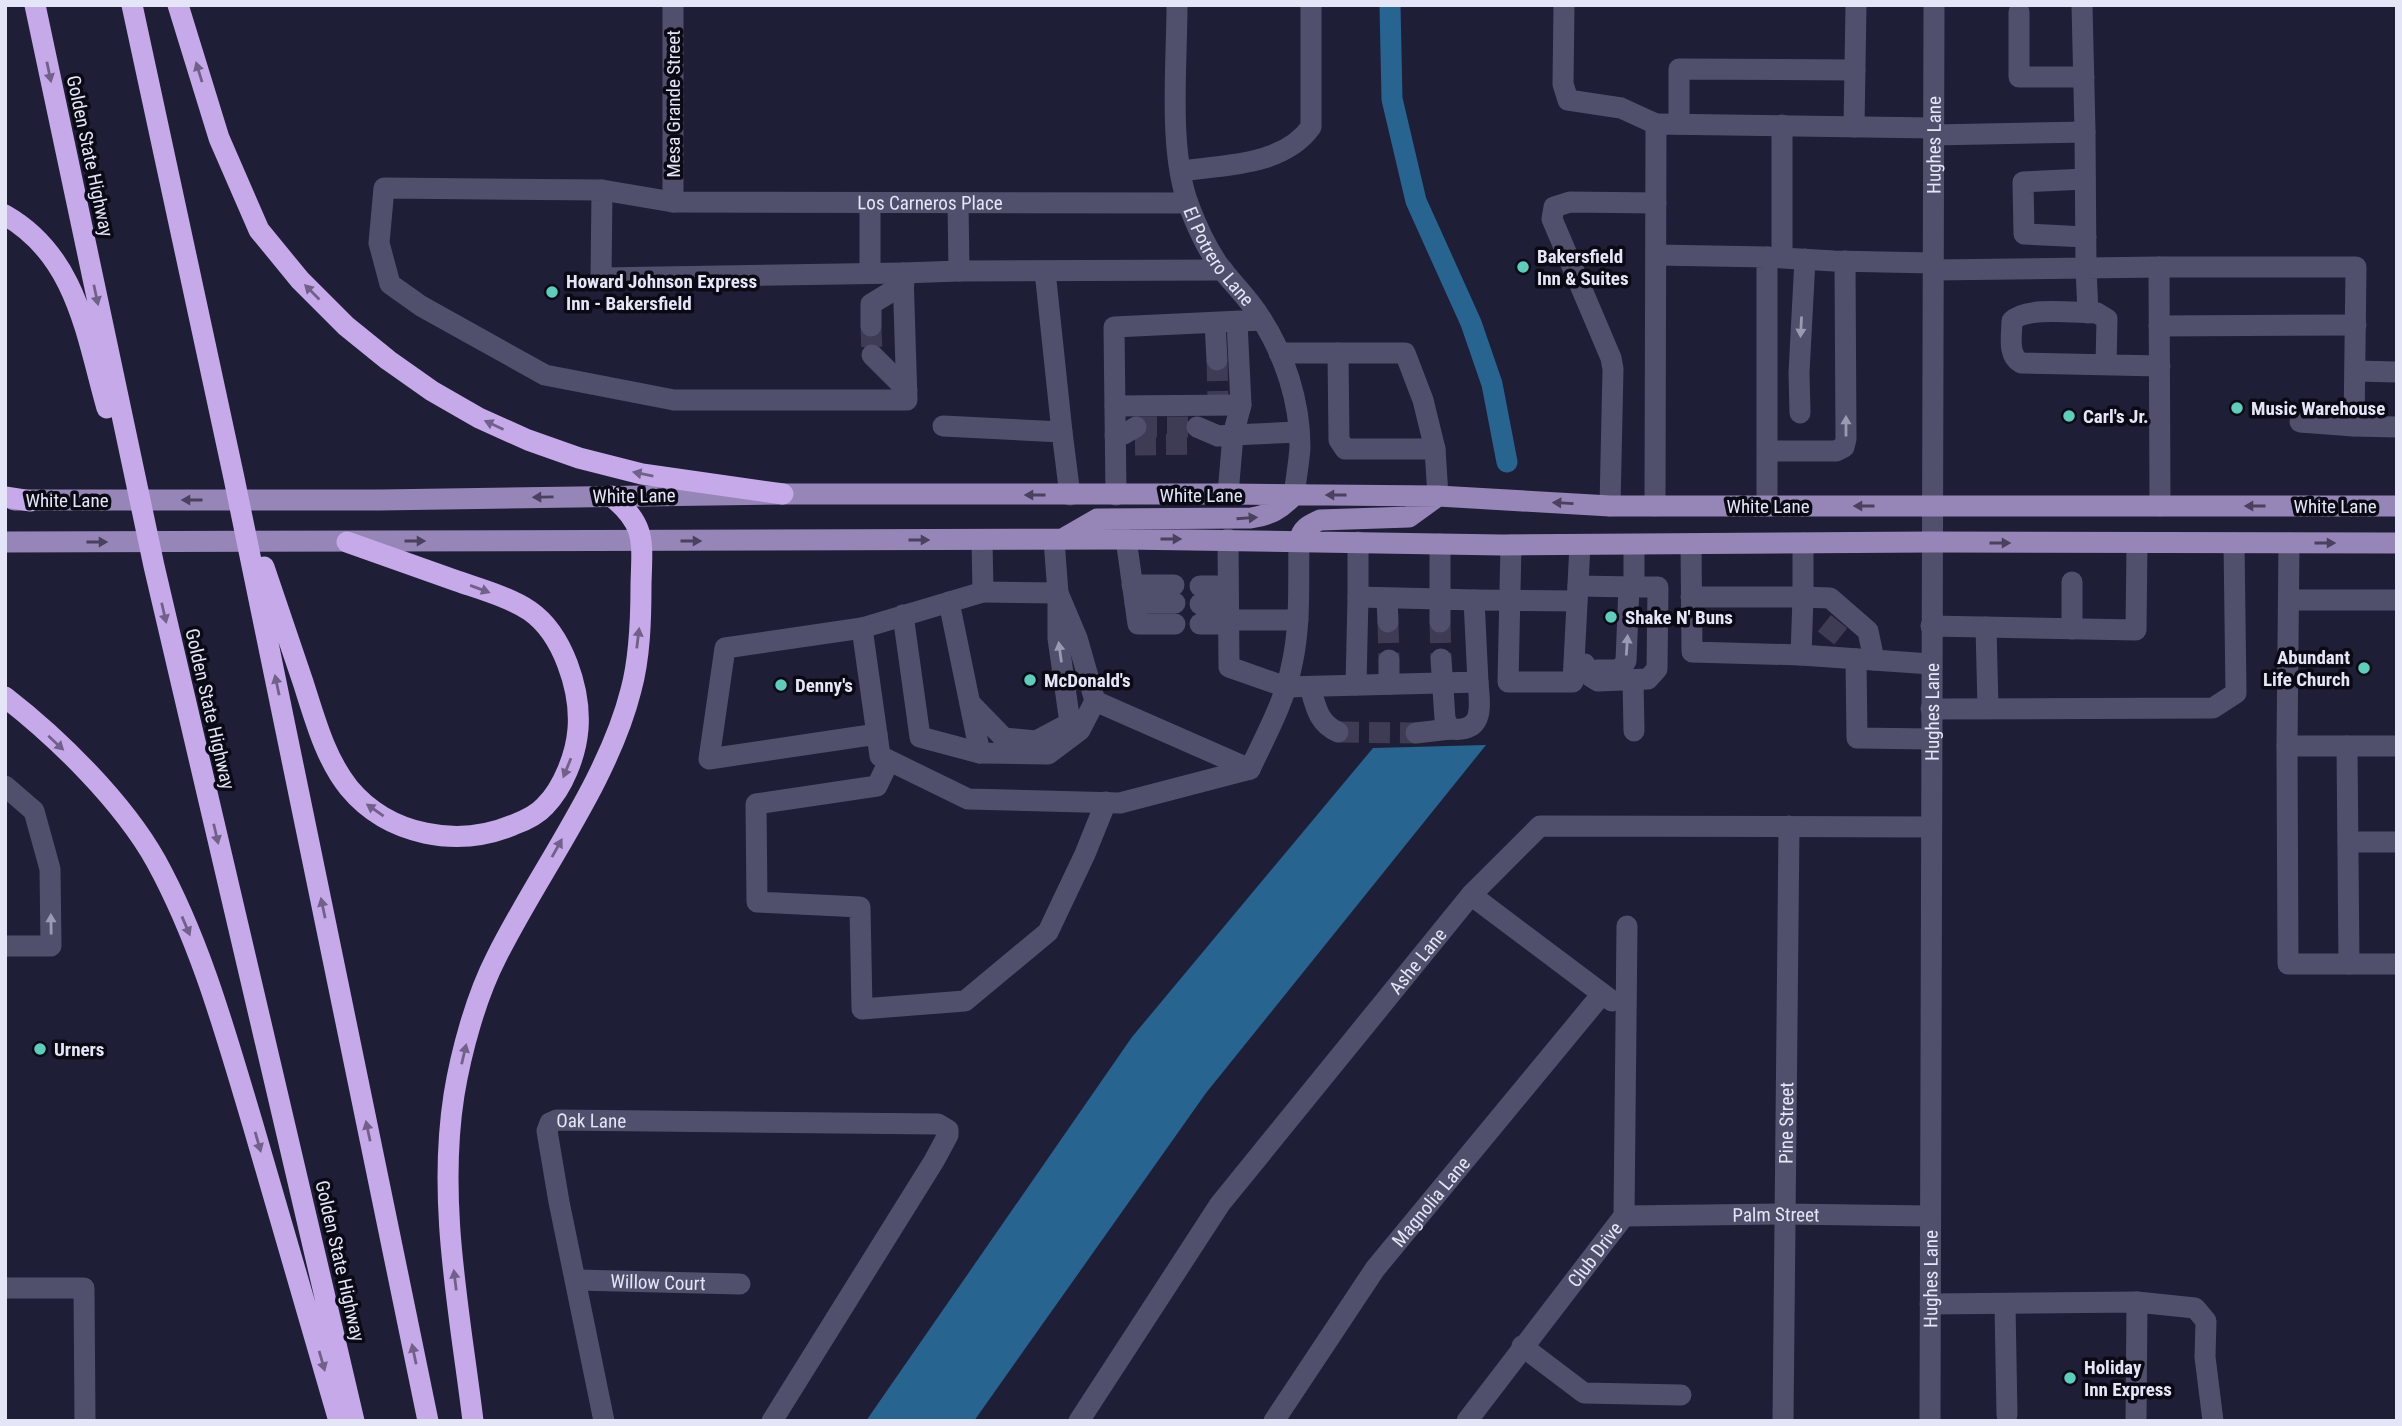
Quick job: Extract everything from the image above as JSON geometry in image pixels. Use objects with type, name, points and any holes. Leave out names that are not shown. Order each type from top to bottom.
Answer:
[{"type":"highway","name":"Golden State Highway","points":[[35,5],[153,566],[354,1421]]},
{"type":"highway","points":[[132,5],[234,478],[428,1421]]},
{"type":"highway","points":[[178,5],[219,138],[260,230],[300,280],[346,326],[388,360],[432,391],[479,418],[528,440],[579,458],[642,474],[783,494]]},
{"type":"highway","points":[[5,215],[44,244],[61,268],[74,295],[153,566]]},
{"type":"highway","points":[[234,478],[318,729],[333,766],[350,790],[370,808],[394,823],[417,832],[444,837],[471,837],[524,821],[544,807],[559,788],[572,756],[578,729],[574,682],[558,641],[531,612],[510,602],[347,542]]},
{"type":"highway","points":[[473,1421],[447,1218],[454,1095],[476,1010],[495,960],[598,774],[632,688],[641,614],[642,541],[637,523],[626,508],[611,496]]},
{"type":"highway","points":[[5,498],[31,501]]},
{"type":"highway","points":[[5,697],[87,772],[128,820],[155,860],[179,909],[204,967],[228,1040],[339,1421]]},
{"type":"main road","name":"White Lane","points":[[31,501],[783,494],[1228,494],[1438,496],[1610,506],[2397,506]]},
{"type":"main road","points":[[1058,539],[1097,519],[1251,518],[1268,515],[1284,506],[1294,495]]},
{"type":"main road","points":[[1299,541],[1301,533],[1308,525],[1320,520],[1409,517],[1438,496]]},
{"type":"main road","name":"White Lane","points":[[5,541],[1228,539],[1511,545],[2397,543]]},
{"type":"street","name":"Mesa Grande Street","points":[[673,5],[673,202]]},
{"type":"street","name":"El Potrero Lane","points":[[1177,5],[1177,146],[1188,203],[1202,237],[1223,270],[1262,320],[1289,379],[1300,449],[1294,495]]},
{"type":"street","points":[[1181,171],[1273,156],[1303,139],[1311,127],[1311,5]]},
{"type":"street","points":[[1564,5],[1563,84],[1568,100],[1620,108],[1656,124],[2085,132]]},
{"type":"street","points":[[1854,127],[1856,5]]},
{"type":"street","name":"Hughes Lane","points":[[1930,1421],[1934,5]]},
{"type":"street","points":[[2082,5],[2088,313]]},
{"type":"street","points":[[2019,12],[2019,76],[2084,76]]},
{"type":"street","points":[[1679,124],[1679,69],[1855,70]]},
{"type":"street","points":[[1655,506],[1656,124]]},
{"type":"street","points":[[1767,506],[1774,257],[1782,125]]},
{"type":"street","points":[[2085,179],[2023,182],[2024,234],[2086,237]]},
{"type":"street","name":"Los Carneros Place","points":[[906,390],[906,400],[674,400],[545,375],[421,306],[390,284],[379,243],[384,188],[602,190],[673,202],[1188,203]]},
{"type":"street","points":[[602,190],[601,278],[870,273],[904,278],[959,271],[1223,270]]},
{"type":"street","points":[[1610,506],[1611,358],[1557,231],[1552,212],[1553,207],[1570,202],[1656,203]]},
{"type":"street","points":[[870,203],[870,273]]},
{"type":"street","points":[[958,203],[959,271]]},
{"type":"street","points":[[1656,255],[1774,257],[1933,266],[2356,267],[2354,426]]},
{"type":"street","points":[[1801,451],[1799,373],[1805,259]]},
{"type":"street","points":[[1768,451],[1836,451],[1843,447],[1846,439],[1845,261]]},
{"type":"street","points":[[2159,267],[2160,506]]},
{"type":"street","points":[[1045,271],[1070,495]]},
{"type":"street","points":[[904,278],[906,390]]},
{"type":"street","points":[[871,326],[871,304],[904,278]]},
{"type":"street","points":[[2106,365],[2106,319],[2097,313],[2030,313],[2018,315],[2012,321],[2012,354],[2014,359],[2021,363],[2106,365],[2160,366]]},
{"type":"street","points":[[1116,495],[1128,435],[1115,407],[1114,327],[1262,320]]},
{"type":"street","points":[[1228,494],[1225,435],[1241,405],[1237,321]]},
{"type":"street","points":[[1215,323],[1217,360]]},
{"type":"street","points":[[2159,326],[2356,325]]},
{"type":"street","points":[[1279,354],[1405,354],[1423,400],[1435,449],[1438,496]]},
{"type":"street","points":[[1338,354],[1339,440],[1345,449],[1435,449]]},
{"type":"street","points":[[872,355],[906,390]]},
{"type":"street","points":[[2356,371],[2397,372]]},
{"type":"street","points":[[1115,407],[1218,402],[1241,405]]},
{"type":"street","points":[[2300,422],[2397,427]]},
{"type":"street","points":[[943,426],[1062,432]]},
{"type":"street","points":[[1197,435],[1298,432]]},
{"type":"street","points":[[970,704],[1004,738],[1036,741],[1070,723],[1058,638],[1058,539]]},
{"type":"street","points":[[1126,539],[1133,594],[1138,624],[1175,604],[1133,594]]},
{"type":"street","points":[[1228,539],[1229,667],[1286,687],[1478,682]]},
{"type":"street","points":[[982,540],[983,592]]},
{"type":"street","points":[[1250,769],[1286,687],[1293,664],[1298,620],[1299,541]]},
{"type":"street","points":[[1356,685],[1357,542]]},
{"type":"street","points":[[1804,543],[1803,597],[1814,649]]},
{"type":"street","points":[[1931,626],[2136,630],[2137,543]]},
{"type":"street","points":[[1931,709],[2213,708],[2236,693],[2234,543]]},
{"type":"street","points":[[2290,543],[2288,964],[2397,964]]},
{"type":"street","points":[[1440,544],[1440,622]]},
{"type":"street","points":[[1691,544],[1692,652],[1814,649],[1865,660],[1931,664]]},
{"type":"street","points":[[1511,545],[1508,682],[1573,682],[1580,545]]},
{"type":"street","points":[[1585,664],[1597,670],[1620,670],[1626,661],[1634,545]]},
{"type":"street","points":[[2072,582],[2072,629]]},
{"type":"street","points":[[1357,597],[1510,600],[1631,587],[1658,587],[1657,669],[1648,679],[1598,681],[1590,676],[1575,635]]},
{"type":"street","points":[[877,734],[709,759],[725,648],[862,628],[983,592],[1058,593]]},
{"type":"street","points":[[903,615],[920,737],[980,753],[1048,754],[1080,730],[1095,701],[1077,638],[1058,593]]},
{"type":"street","points":[[1691,597],[1830,598],[1844,615],[1868,631],[1857,738],[1931,739]]},
{"type":"street","points":[[1387,599],[1388,622]]},
{"type":"street","points":[[1416,733],[1464,730],[1472,726],[1479,717],[1474,600]]},
{"type":"street","points":[[2289,600],[2397,600]]},
{"type":"street","points":[[948,602],[980,753]]},
{"type":"street","points":[[1228,608],[1200,604],[1298,620]]},
{"type":"street","points":[[1986,627],[1988,708]]},
{"type":"street","points":[[862,628],[880,757],[968,799],[1120,803],[1250,769]]},
{"type":"street","points":[[1441,659],[1445,719],[1450,729]]},
{"type":"street","points":[[1389,660],[1389,684]]},
{"type":"street","points":[[1633,680],[1634,731]]},
{"type":"street","points":[[1310,687],[1318,717],[1328,728],[1338,732]]},
{"type":"street","points":[[1095,701],[1250,769]]},
{"type":"street","points":[[2287,746],[2397,746]]},
{"type":"street","points":[[2347,746],[2348,964]]},
{"type":"street","points":[[889,761],[877,786],[756,804],[757,902],[860,907],[862,1009],[965,1002],[1048,932],[1106,802]]},
{"type":"street","points":[[5,786],[34,811],[50,869],[51,946],[5,946]]},
{"type":"street","name":"Pine Street","points":[[1783,1421],[1789,826]]},
{"type":"street","name":"Ashe Lane","points":[[1079,1421],[1220,1204],[1471,895],[1540,827],[1931,827]]},
{"type":"street","points":[[2348,842],[2397,842]]},
{"type":"street","points":[[1471,895],[1626,1013]]},
{"type":"street","name":"Club Drive","points":[[1467,1421],[1624,1216],[1627,926]]},
{"type":"street","name":"Magnolia Lane","points":[[1274,1421],[1375,1269],[1602,994]]},
{"type":"street","name":"Oak Lane","points":[[604,1421],[559,1202],[547,1131],[550,1123],[571,1120],[938,1124],[946,1128],[948,1135],[934,1161],[772,1421]]},
{"type":"street","name":"Palm Street","points":[[1624,1216],[1929,1216]]},
{"type":"street","name":"Willow Court","points":[[576,1280],[740,1284]]},
{"type":"street","points":[[5,1288],[84,1288],[85,1421]]},
{"type":"street","points":[[1930,1304],[2137,1302],[2194,1308],[2206,1321],[2205,1357],[2213,1421]]},
{"type":"street","points":[[2136,1421],[2137,1302]]},
{"type":"street","points":[[2005,1305],[2007,1415]]},
{"type":"street","points":[[1522,1346],[1584,1393],[1681,1395]]},
{"type":"water","points":[[1486,745],[1206,1093],[974,1421],[866,1421],[1132,1037],[1373,748]]},
{"type":"waterway","points":[[1390,5],[1392,99],[1416,201],[1471,323],[1492,384],[1507,462]]},
{"type":"tunnel","points":[[871,326],[872,355]]},
{"type":"tunnel","points":[[1217,360],[1218,398]]},
{"type":"tunnel","points":[[1136,427],[1197,427]]},
{"type":"tunnel","points":[[1135,445],[1197,444]]},
{"type":"tunnel","points":[[1826,638],[1842,618]]},
{"type":"tunnel","points":[[1388,622],[1389,660]]},
{"type":"tunnel","points":[[1440,622],[1441,659]]},
{"type":"tunnel","points":[[1338,732],[1416,733]]},
{"type":"place","name":"Bakersfield Inn & Suites","points":[[1523,267]]},
{"type":"place","name":"Howard Johnson Express Inn - Bakersfield","points":[[552,292]]},
{"type":"place","name":"Music Warehouse","points":[[2237,408]]},
{"type":"place","name":"Carl's Jr.","points":[[2069,416]]},
{"type":"place","name":"Shake N' Buns","points":[[1611,617]]},
{"type":"place","name":"Abundant Life Church","points":[[2364,668]]},
{"type":"place","name":"McDonald's","points":[[1030,680]]},
{"type":"place","name":"Denny's","points":[[781,685]]},
{"type":"place","name":"Urners","points":[[40,1049]]},
{"type":"place","name":"Holiday Inn Express","points":[[2070,1378]]}]
